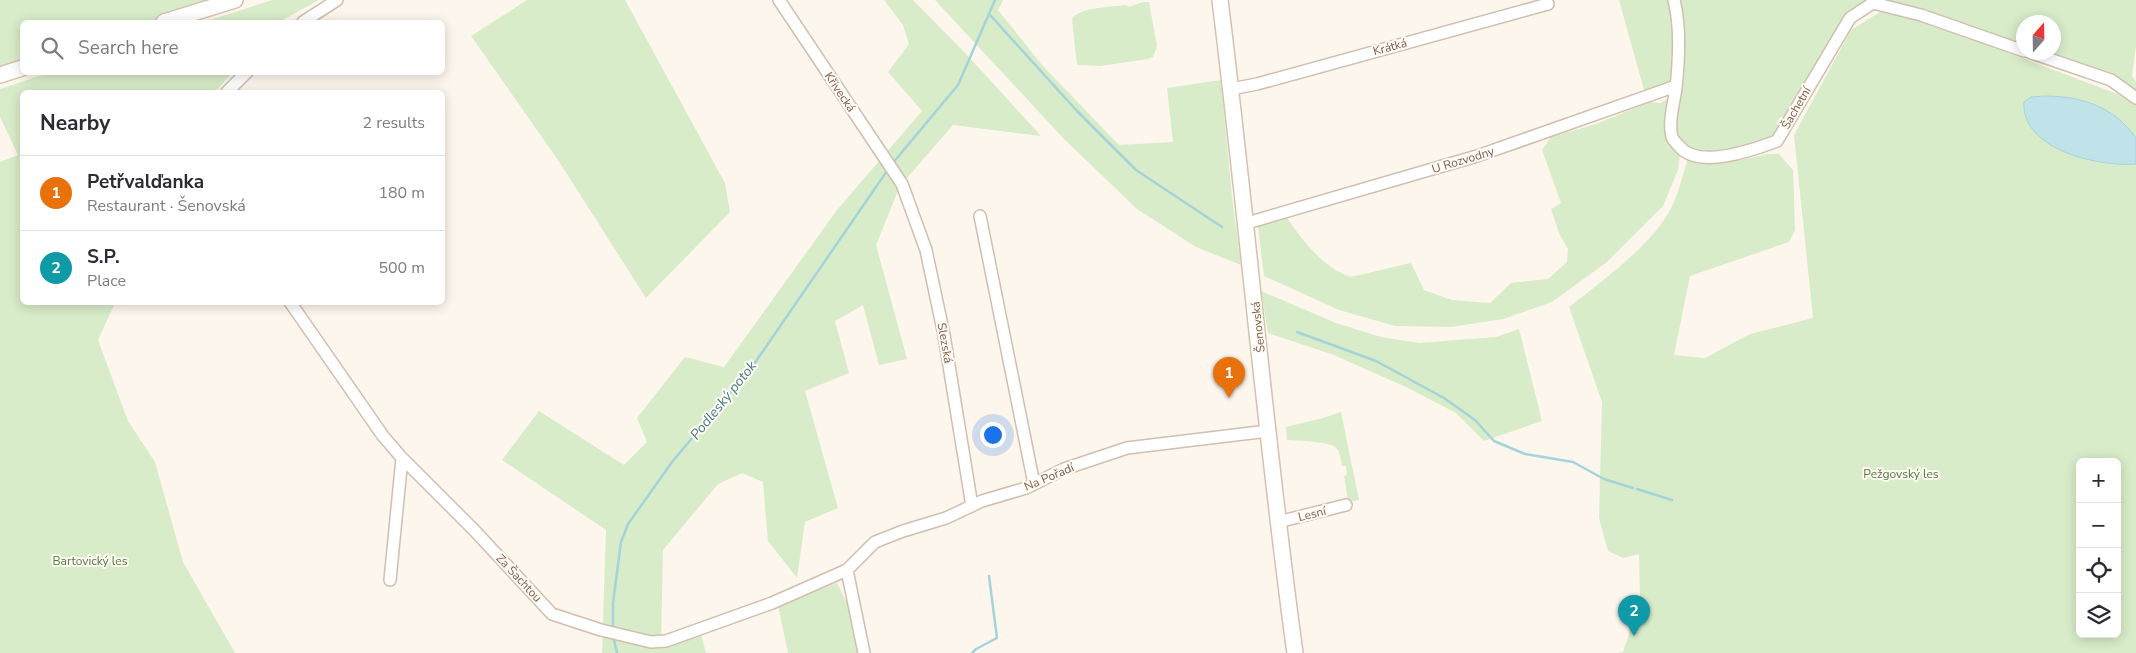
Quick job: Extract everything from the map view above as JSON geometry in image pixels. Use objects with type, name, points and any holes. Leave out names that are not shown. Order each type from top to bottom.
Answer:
[{"type":"main road","points":[[170,20],[235,0]]},
{"type":"main road","name":"Šenovská","points":[[1220,0],[1247,222],[1278,522],[1295,653]]},
{"type":"main road","points":[[0,75],[20,69]]},
{"type":"street","points":[[306,20],[337,0]]},
{"type":"street","name":"Křivecká","points":[[779,0],[902,184]]},
{"type":"street","name":"Šachetní","points":[[1674,0],[1678,30],[1672,138],[1683,151],[1704,158],[1736,155],[1777,141],[1850,18],[1872,3],[1921,15],[2016,48]]},
{"type":"street","name":"Krátká","points":[[1231,89],[1257,84],[1548,4]]},
{"type":"street","points":[[2052,60],[2110,80],[2136,98]]},
{"type":"street","points":[[229,90],[243,75]]},
{"type":"street","name":"U Rozvodny","points":[[1247,222],[1477,156],[1676,86]]},
{"type":"street","name":"Slezská","points":[[902,184],[926,250],[944,335],[972,506]]},
{"type":"street","points":[[980,216],[1034,484]]},
{"type":"street","name":"Za Šachtou","points":[[292,305],[383,436],[552,614],[601,630],[651,642],[666,641]]},
{"type":"street","name":"Na Pořadí","points":[[666,641],[772,603],[847,570],[875,542],[946,518],[972,506],[1034,484],[1064,470],[1127,448],[1268,432]]},
{"type":"street","points":[[390,580],[402,458]]},
{"type":"street","name":"Lesní","points":[[1278,522],[1346,505]]},
{"type":"street","points":[[847,570],[864,653]]},
{"type":"green space","points":[[0,0],[220,0],[155,20],[20,20],[20,64],[0,70]]},
{"type":"green space","points":[[272,0],[319,0],[283,20],[210,20]]},
{"type":"green space","points":[[527,0],[625,0],[725,183],[730,212],[646,298],[558,160],[471,36]]},
{"type":"green space","points":[[884,0],[913,0],[969,57],[1041,136],[953,125],[900,186],[876,245],[907,359],[879,365],[863,305],[835,321],[849,373],[805,391],[838,508],[805,522],[797,578],[768,541],[763,482],[742,473],[718,484],[663,550],[661,645],[701,635],[706,653],[602,653],[606,530],[502,460],[539,411],[624,465],[647,442],[637,418],[685,357],[724,367],[837,210],[922,111],[888,72],[909,44],[903,25]]},
{"type":"green space","points":[[935,0],[1003,0],[998,10],[1042,65],[1119,145],[1173,142],[1167,88],[1221,80],[1232,197],[1241,265],[1196,247],[1137,209],[1064,139]]},
{"type":"green space","points":[[1619,0],[2136,0],[2136,46],[2132,76],[2136,82],[2136,90],[2130,94],[2110,80],[2050,60],[2061,60],[2061,15],[2016,15],[2016,49],[1873,3],[1850,19],[1777,141],[1704,158],[1672,138],[1676,86],[1646,97]]},
{"type":"green space","points":[[1149,2],[1157,46],[1153,57],[1100,66],[1077,65],[1072,19],[1076,15],[1096,8],[1126,5],[1129,7]]},
{"type":"green space","name":"Pežgovský les","points":[[1880,12],[1922,20],[2016,56],[2016,60],[2028,60],[2136,101],[2136,653],[1618,653],[1623,652],[1640,600],[1639,554],[1623,558],[1608,551],[1599,518],[1602,402],[1569,307],[1624,263],[1660,225],[1675,199],[1688,157],[1707,161],[1727,162],[1779,154],[1793,170],[1795,230],[1789,242],[1690,276],[1674,355],[1705,358],[1750,334],[1813,318],[1794,135],[1851,30]]},
{"type":"green space","name":"Bartovický les","points":[[42,75],[230,75],[217,90],[20,90],[20,305],[114,305],[98,340],[128,421],[155,462],[183,562],[235,653],[0,653],[0,162],[18,155],[0,117],[0,89]]},
{"type":"green space","points":[[1669,98],[1680,154],[1678,170],[1663,206],[1607,262],[1552,302],[1503,319],[1452,327],[1395,326],[1339,310],[1264,276],[1258,226],[1287,218],[1314,253],[1331,267],[1351,277],[1411,263],[1424,290],[1452,300],[1490,303],[1511,283],[1548,279],[1567,262],[1568,249],[1559,233],[1551,209],[1561,203],[1542,150],[1551,137],[1596,124],[1650,102],[1660,103]]},
{"type":"green space","points":[[1261,291],[1336,323],[1381,337],[1419,343],[1496,337],[1519,329],[1542,421],[1484,441],[1456,413],[1408,388],[1334,355],[1268,333]]},
{"type":"green space","points":[[1341,412],[1359,500],[1346,502],[1347,494],[1344,476],[1347,475],[1346,466],[1342,466],[1337,449],[1326,444],[1287,440],[1286,427]]},
{"type":"green space","points":[[837,583],[851,611],[861,653],[788,653],[778,605]]},
{"type":"water","points":[[2045,96],[2084,101],[2096,105],[2118,118],[2136,138],[2136,164],[2102,162],[2084,158],[2048,144],[2035,132],[2026,119],[2024,102],[2031,97]]},
{"type":"waterway","name":"Podleský potok","points":[[892,164],[958,85],[995,0]]},
{"type":"waterway","points":[[990,15],[1077,111],[1136,170],[1222,227]]},
{"type":"waterway","name":"Podleský potok","points":[[613,630],[613,603],[621,542],[628,524],[672,462],[752,367],[887,171]]},
{"type":"waterway","points":[[1297,332],[1376,361],[1444,398],[1475,420],[1494,441],[1525,454],[1573,462],[1604,479],[1633,488]]},
{"type":"waterway","points":[[1637,489],[1672,500]]},
{"type":"waterway","points":[[972,653],[997,638],[989,576]]},
{"type":"waterway","name":"Podleský potok","points":[[613,636],[617,653]]},
{"type":"place","name":"Petřvalďanka","points":[[1229,398]]},
{"type":"place","name":"S.P.","points":[[1634,636]]}]
